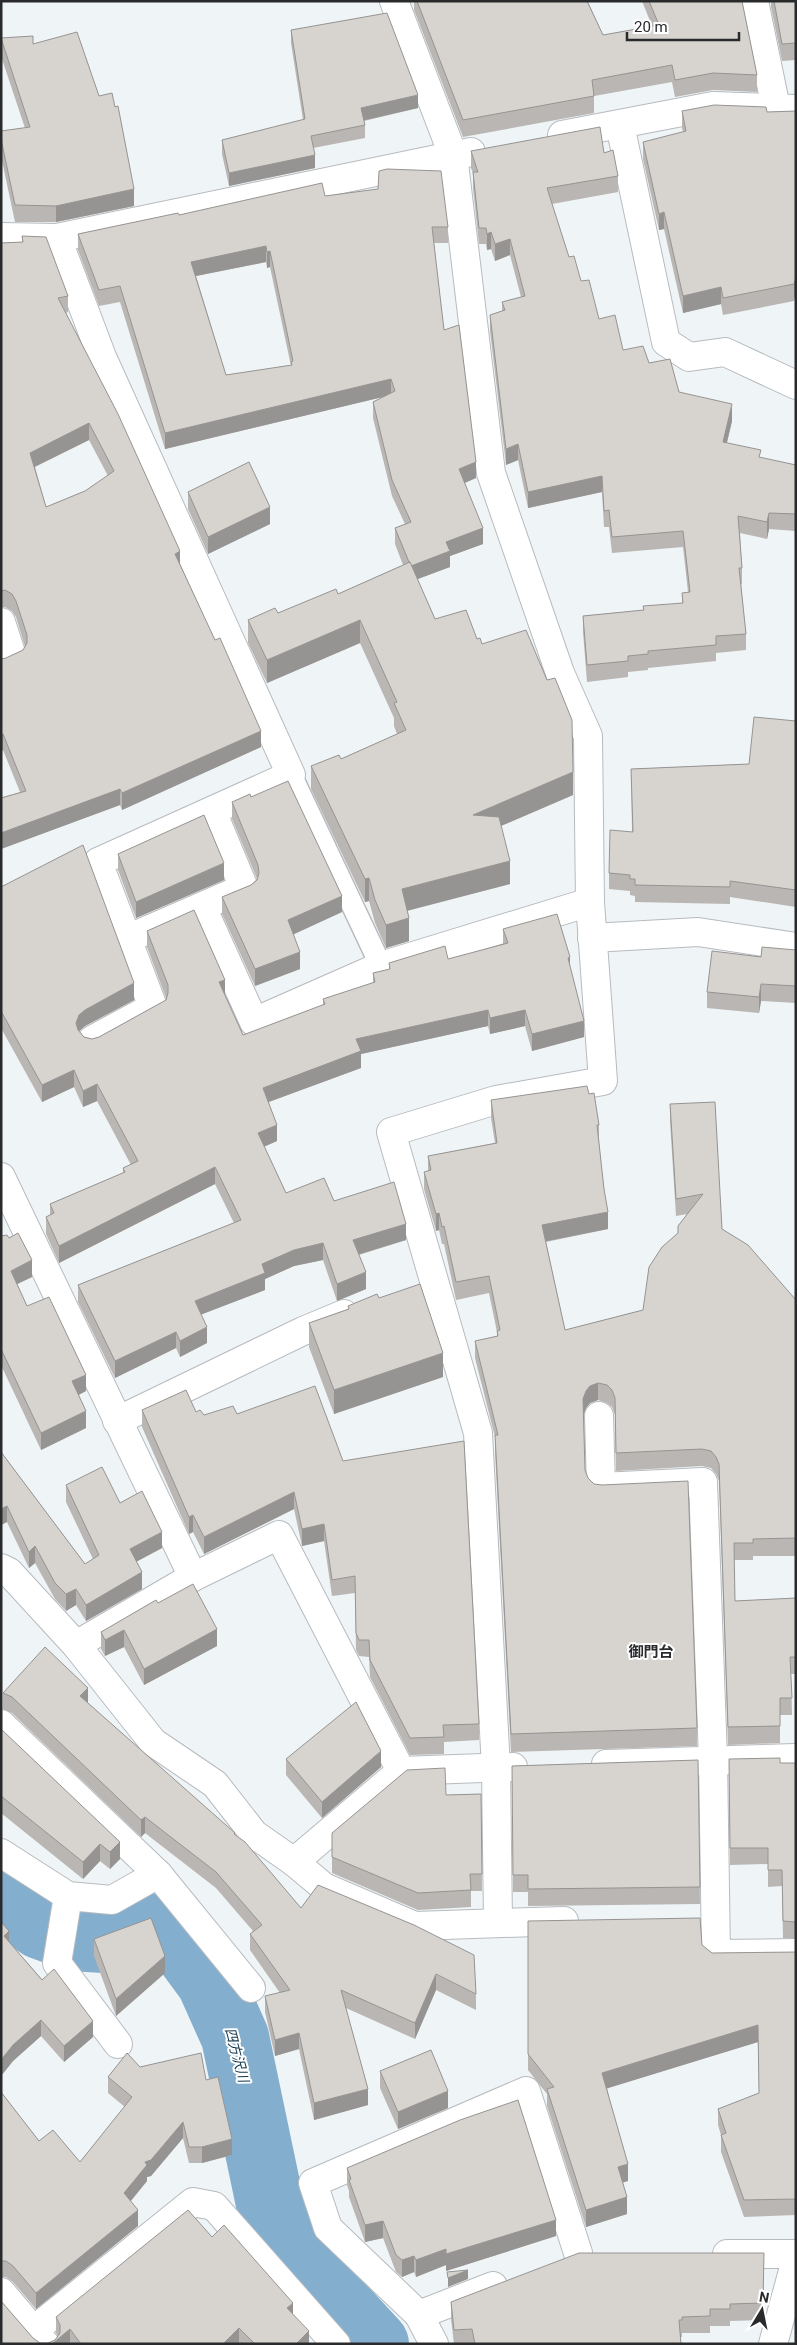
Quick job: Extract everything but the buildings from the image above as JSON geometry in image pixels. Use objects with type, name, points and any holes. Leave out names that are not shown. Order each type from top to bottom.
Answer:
[{"type":"street","points":[[394,1],[453,155],[491,474],[560,673],[588,736],[590,902],[603,1082],[496,1100],[390,1132],[478,1433],[496,1768],[498,1922]]},
{"type":"street","points":[[542,139],[714,106],[786,108],[754,1]]},
{"type":"street","points":[[620,125],[666,342],[689,357],[725,352],[796,385]]},
{"type":"street","points":[[1,237],[57,238],[492,148]]},
{"type":"street","points":[[57,238],[102,357],[291,775],[98,862],[153,1007],[92,1040]]},
{"type":"street","points":[[1,622],[12,656],[1,660]]},
{"type":"street","points":[[127,939],[244,888],[212,811]]},
{"type":"street","points":[[202,906],[254,1022],[382,966],[590,902]]},
{"type":"street","points":[[592,938],[698,932],[796,947]]},
{"type":"street","points":[[1,1177],[13,1231],[117,1421],[193,1577]]},
{"type":"street","points":[[407,1289],[433,1279]]},
{"type":"street","points":[[117,1421],[302,1331],[364,1307]]},
{"type":"street","points":[[599,1416],[602,1487],[703,1482],[716,1954],[796,1954]]},
{"type":"street","points":[[76,1645],[193,1577],[279,1535],[401,1771]]},
{"type":"street","points":[[1,1568],[9,1572],[76,1645],[153,1742],[215,1784],[254,1834],[294,1862],[324,1887],[415,1926],[498,1922],[587,1921]]},
{"type":"street","points":[[1,1724],[158,1874],[251,1988]]},
{"type":"street","points":[[584,1764],[796,1758]]},
{"type":"street","points":[[294,1862],[401,1771],[535,1766]]},
{"type":"street","points":[[1,1854],[68,1896],[112,1900],[158,1874]]},
{"type":"street","points":[[68,1896],[57,1963],[118,2044]]},
{"type":"street","points":[[686,1919],[716,1919]]},
{"type":"street","points":[[434,2344],[419,2315],[328,2228],[313,2183],[526,2091],[578,2253]]},
{"type":"street","points":[[1,2292],[39,2337],[193,2202],[214,2206],[336,2344]]},
{"type":"street","points":[[552,2264],[578,2253],[608,2254]]},
{"type":"street","points":[[707,2254],[796,2254]]},
{"type":"street","points":[[773,2344],[796,2260]]},
{"type":"street","points":[[419,2315],[516,2277]]},
{"type":"lane","points":[[291,775],[382,966]]},
{"type":"waterway","name":"四方沢川","points":[[1,1894],[40,1925],[73,1937],[104,1939],[148,1927],[171,1928],[210,1981],[235,2037],[273,2218],[301,2264],[375,2344]]},
{"type":"district","name":"御門台","points":[[651,1652]]}]
